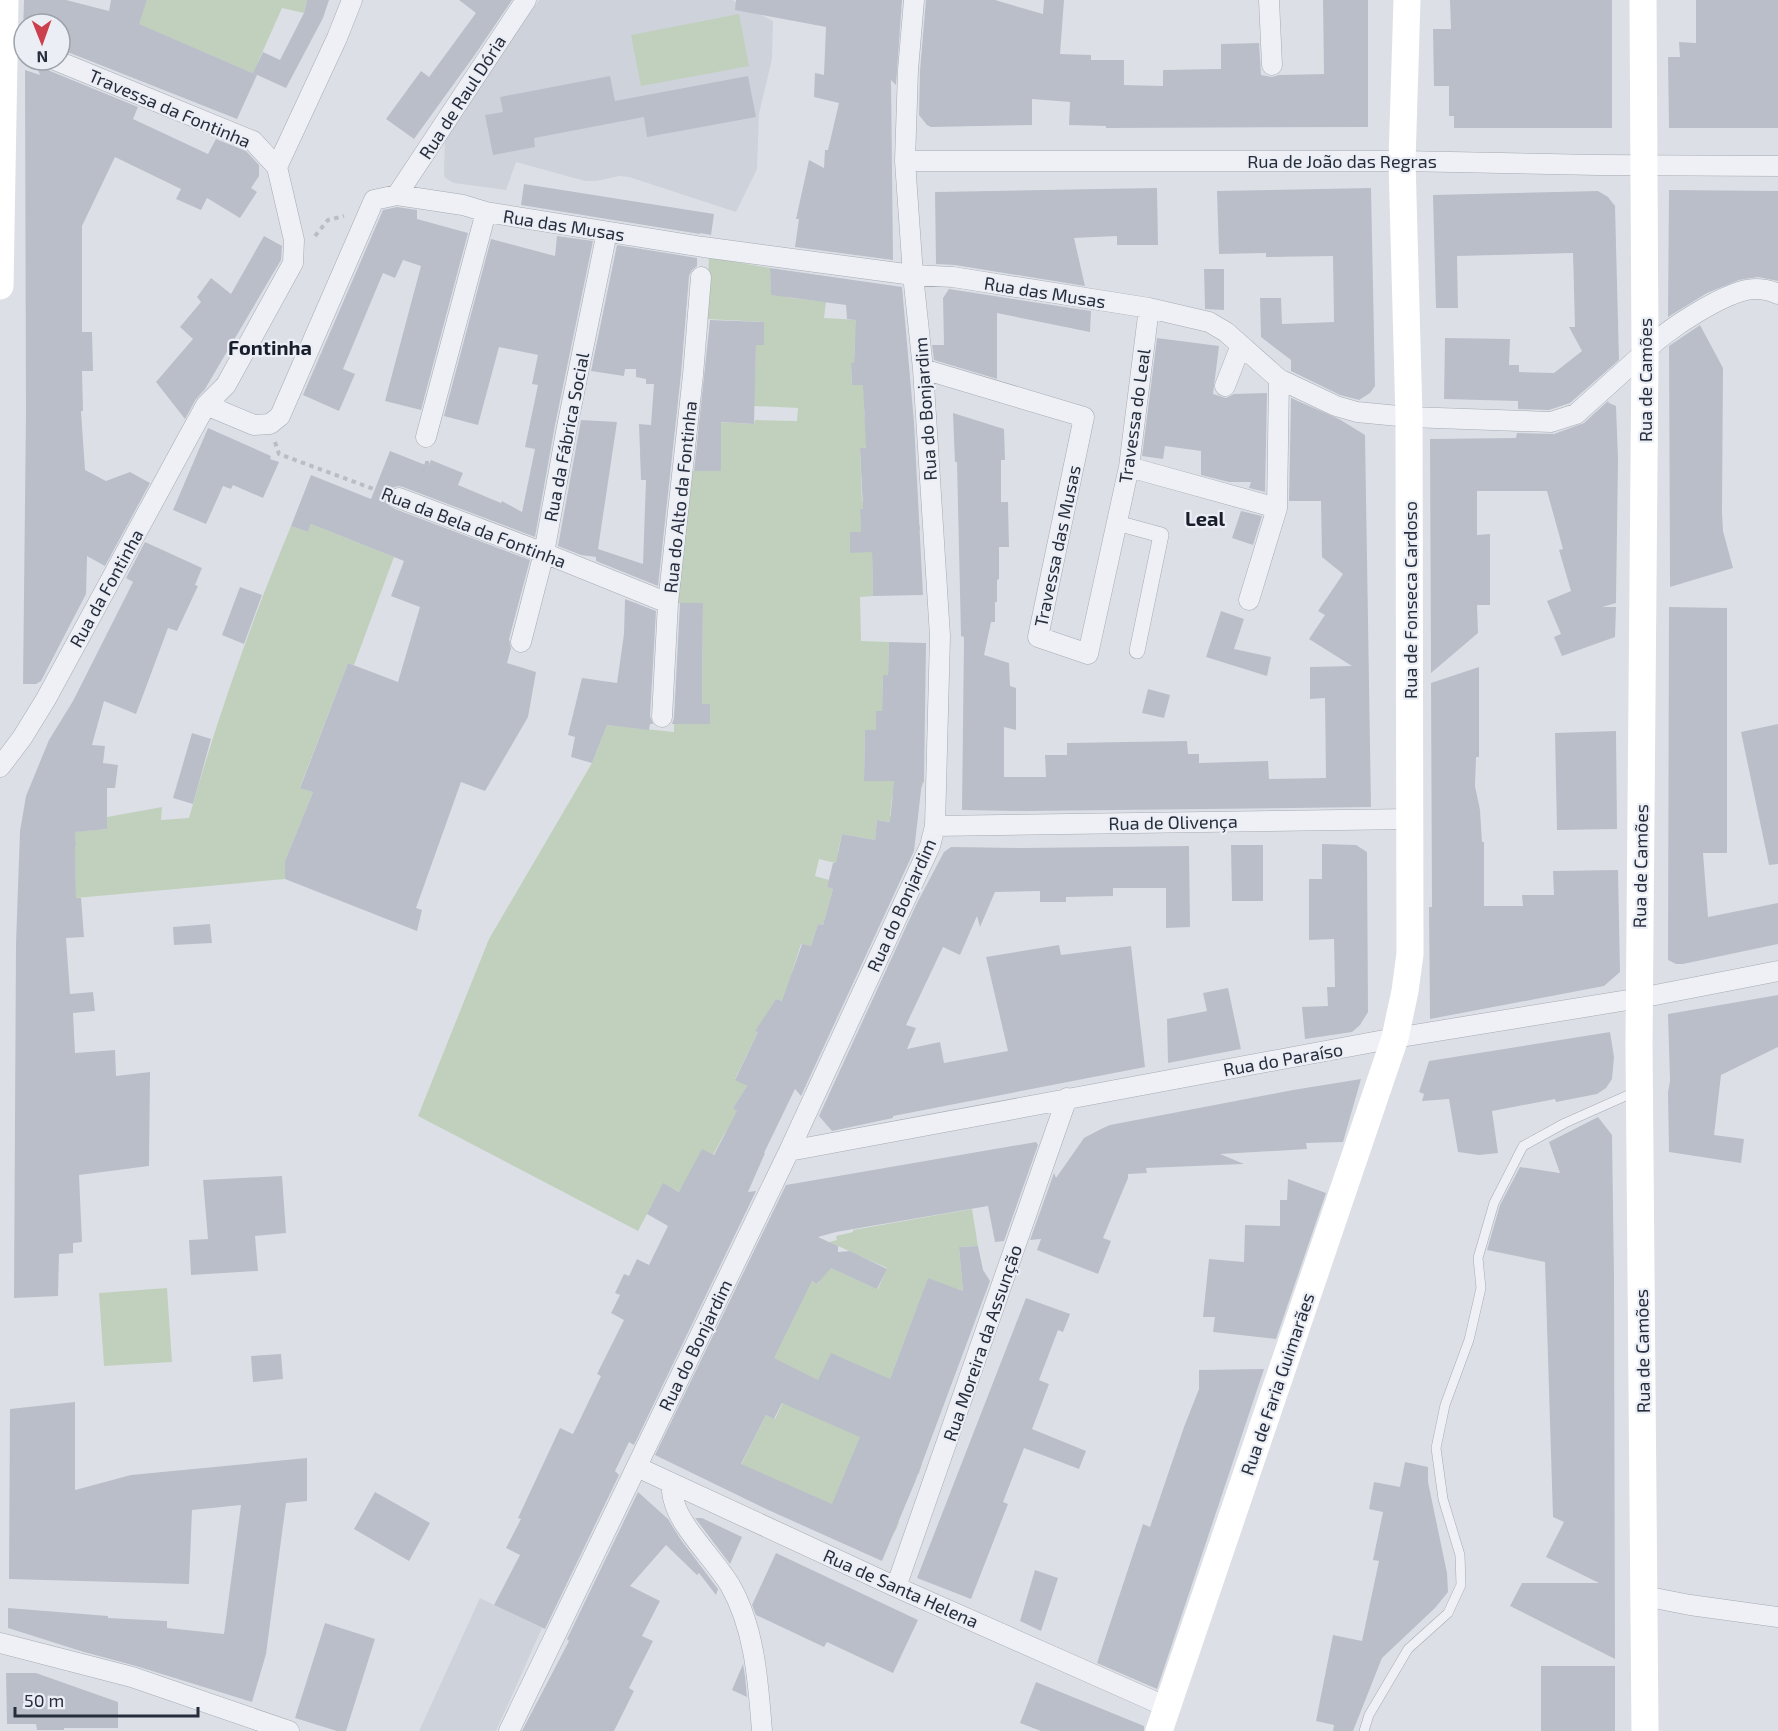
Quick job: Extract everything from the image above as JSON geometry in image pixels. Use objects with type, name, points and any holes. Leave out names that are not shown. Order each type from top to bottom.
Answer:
[{"type":"main road","points":[[0,286],[10,41],[5,0]]},
{"type":"main road","name":"Rua de Fonseca Cardoso","points":[[1395,1038],[1410,954],[1409,417],[1402,161],[1407,0]]},
{"type":"main road","name":"Rua de Camões","points":[[1643,0],[1645,352],[1640,1090],[1644,1731]]},
{"type":"main road","name":"Rua de Faria Guimarães","points":[[1163,1719],[1395,1038]]},
{"type":"street","points":[[277,167],[337,38],[352,0]]},
{"type":"street","name":"Rua de Raul Dória","points":[[398,195],[526,0]]},
{"type":"street","name":"Rua do Bonjardim","points":[[509,1731],[789,1151],[930,846],[935,826],[940,636],[923,369],[913,275],[905,161],[908,70],[914,0]]},
{"type":"street","points":[[1269,0],[1272,65]]},
{"type":"street","name":"Travessa da Fontinha","points":[[72,67],[253,141],[277,167]]},
{"type":"street","name":"Rua de João das Regras","points":[[905,161],[1402,161],[1645,166],[1778,165]]},
{"type":"street","name":"Rua da Fontinha","points":[[0,767],[22,738],[46,699],[207,405],[226,385],[293,263],[294,240],[277,167]]},
{"type":"street","points":[[207,405],[254,425],[270,424],[280,416],[374,200],[398,195]]},
{"type":"street","name":"Rua das Musas","points":[[398,195],[463,205],[486,212],[703,247],[913,275],[953,277],[1149,308],[1209,322],[1226,332],[1279,379],[1336,406],[1357,412],[1409,417],[1551,422],[1576,414],[1669,331],[1728,296],[1754,288],[1778,294]]},
{"type":"street","points":[[426,437],[486,212]]},
{"type":"street","name":"Rua da Fábrica Social","points":[[521,642],[544,553],[607,232]]},
{"type":"street","name":"Rua do Alto da Fontinha","points":[[662,717],[668,603],[693,375],[701,277]]},
{"type":"street","name":"Travessa do Leal","points":[[1117,523],[1129,467],[1149,308]]},
{"type":"street","points":[[1225,386],[1241,345]]},
{"type":"street","name":"Travessa das Musas","points":[[923,369],[1084,417],[1038,637],[1088,654],[1117,523]]},
{"type":"street","points":[[1249,600],[1277,508],[1279,379]]},
{"type":"street","points":[[1129,467],[1277,508]]},
{"type":"street","name":"Rua da Bela da Fontinha","points":[[405,500],[668,603]]},
{"type":"street","points":[[1117,523],[1161,535],[1137,651]]},
{"type":"street","name":"Rua de Olivença","points":[[935,826],[1411,819]]},
{"type":"street","name":"Rua do Paraíso","points":[[789,1151],[1395,1038],[1640,998],[1778,971]]},
{"type":"street","name":"Rua Moreira da Assunção","points":[[896,1587],[1068,1098]]},
{"type":"street","name":"Rua de Santa Helena","points":[[637,1467],[896,1587],[1163,1719]]},
{"type":"street","points":[[672,1483],[674,1502],[681,1519],[730,1586],[741,1610],[755,1661],[762,1731]]},
{"type":"street","points":[[1644,1596],[1778,1617]]},
{"type":"street","points":[[0,1643],[132,1677],[289,1731]]},
{"type":"lane","points":[[1364,1731],[1369,1715],[1408,1649],[1448,1613],[1461,1585],[1460,1554],[1443,1498],[1436,1448],[1445,1405],[1469,1340],[1481,1288],[1478,1258],[1494,1203],[1523,1146],[1640,1090]]},
{"type":"path","points":[[405,500],[427,463],[426,437]]},
{"type":"path","name":"Rua da Bela da Fontinha","points":[[279,454],[405,500]]},
{"type":"shaded area","points":[[539,0],[732,0],[773,21],[772,59],[759,114],[757,169],[736,212],[629,177],[620,176],[585,181],[516,162],[506,190],[454,183],[445,178],[445,130]]},
{"type":"shaded area","points":[[480,1598],[542,1628],[496,1731],[419,1731]]},
{"type":"green space","points":[[147,0],[307,0],[304,13],[282,8],[258,62],[257,75],[138,24]]},
{"type":"green space","points":[[739,14],[749,66],[641,86],[631,35]]},
{"type":"green space","points":[[709,257],[770,268],[771,293],[826,302],[824,318],[860,320],[855,341],[854,363],[851,363],[852,385],[873,385],[864,404],[864,414],[883,447],[860,448],[862,502],[896,508],[860,509],[861,528],[920,526],[920,530],[850,533],[851,552],[872,552],[873,596],[860,597],[861,641],[889,642],[888,675],[883,675],[882,711],[877,711],[876,730],[865,730],[864,780],[924,782],[921,788],[898,785],[892,797],[890,816],[918,819],[916,825],[877,820],[875,840],[842,834],[838,851],[847,853],[843,865],[819,859],[815,876],[829,880],[827,887],[833,889],[823,925],[818,924],[811,946],[801,944],[792,972],[789,1003],[776,999],[756,1030],[758,1032],[735,1079],[747,1086],[733,1108],[740,1112],[713,1155],[680,1192],[663,1184],[638,1231],[418,1116],[489,939],[592,763],[607,725],[674,732],[674,724],[710,724],[702,704],[703,603],[676,603],[692,471],[721,471],[721,425],[698,426],[699,421],[754,424],[755,420],[797,421],[798,408],[754,406],[756,345],[764,345],[764,322],[706,319]]},
{"type":"green space","points":[[311,524],[394,557],[354,665],[348,663],[300,787],[313,792],[285,861],[285,879],[76,898],[75,854],[67,846],[76,845],[75,836],[71,832],[107,829],[107,817],[162,807],[161,820],[189,818],[236,670],[291,526],[308,532]]},
{"type":"green space","points":[[972,1209],[978,1246],[959,1247],[963,1291],[928,1279],[865,1439],[922,1463],[919,1474],[855,1449],[856,1505],[899,1522],[895,1532],[741,1465],[766,1415],[775,1419],[798,1371],[738,1341],[811,1281],[818,1284],[827,1266],[878,1289],[887,1268],[829,1242],[837,1240],[836,1236],[853,1232],[853,1230]]},
{"type":"green space","points":[[167,1288],[172,1362],[104,1366],[99,1293]]},
{"type":"building","points":[[24,0],[66,0],[109,11],[111,0],[147,0],[139,24],[257,75],[237,119],[72,54],[72,12],[24,12]]},
{"type":"building","points":[[307,0],[329,0],[323,18],[286,88],[253,73],[263,52],[280,60],[304,13]]},
{"type":"building","points":[[459,0],[512,0],[414,139],[386,119],[421,71],[429,77],[476,13]]},
{"type":"building","points":[[736,0],[902,0],[896,85],[891,80],[893,260],[795,247],[799,219],[796,219],[809,160],[824,168],[825,150],[828,150],[839,103],[814,97],[815,73],[824,75],[826,27],[735,10]]},
{"type":"building","points":[[926,0],[995,0],[1043,14],[1044,0],[1064,0],[1060,54],[1091,55],[1091,60],[1124,60],[1124,85],[1163,86],[1163,70],[1221,69],[1221,44],[1259,43],[1261,75],[1272,77],[1324,74],[1323,0],[1368,0],[1368,127],[1106,128],[1106,126],[1069,125],[1070,102],[1032,99],[1032,125],[931,127],[919,115]]},
{"type":"building","points":[[1450,0],[1612,0],[1612,128],[1454,128],[1454,116],[1449,116],[1449,86],[1434,86],[1433,29],[1451,29]]},
{"type":"building","points":[[1696,0],[1778,0],[1778,128],[1669,128],[1668,57],[1680,57],[1679,42],[1696,43]]},
{"type":"building","points":[[25,72],[40,75],[39,72],[52,72],[138,107],[133,119],[208,154],[216,139],[246,151],[259,165],[259,176],[251,188],[257,192],[240,218],[207,198],[201,210],[176,199],[181,189],[115,157],[82,226],[82,332],[92,332],[93,371],[82,371],[83,411],[81,411],[85,470],[106,481],[130,472],[150,483],[105,566],[87,556],[86,594],[41,681],[36,684],[23,684],[26,414]]},
{"type":"building","points":[[610,76],[615,101],[748,76],[756,117],[647,137],[644,117],[534,138],[535,147],[493,155],[485,115],[503,112],[500,97]]},
{"type":"building","points":[[524,184],[714,214],[711,235],[521,205]]},
{"type":"building","points":[[1157,188],[1158,245],[1117,245],[1117,236],[1074,238],[1085,286],[936,264],[935,192]]},
{"type":"building","points":[[1371,188],[1375,386],[1370,393],[1359,400],[1340,395],[1291,371],[1291,360],[1261,337],[1260,298],[1281,298],[1282,324],[1334,322],[1333,256],[1266,257],[1266,253],[1219,254],[1217,191]]},
{"type":"building","points":[[1669,190],[1778,191],[1778,281],[1758,277],[1739,280],[1707,293],[1668,317]]},
{"type":"building","points":[[1598,191],[1608,197],[1615,206],[1619,360],[1570,403],[1549,410],[1518,409],[1518,401],[1444,399],[1445,338],[1510,339],[1509,365],[1519,365],[1519,372],[1554,373],[1582,351],[1569,327],[1575,327],[1573,253],[1457,256],[1458,308],[1436,308],[1433,195]]},
{"type":"building","points":[[397,207],[417,210],[417,219],[468,233],[421,410],[385,401],[421,266],[403,260],[395,278],[383,273],[343,369],[355,374],[339,411],[303,395],[383,210]]},
{"type":"building","points":[[264,236],[282,246],[281,260],[185,419],[156,382],[193,339],[180,327],[201,302],[197,297],[211,278],[231,294]]},
{"type":"building","points":[[557,236],[593,241],[555,425],[535,537],[403,487],[392,488],[388,494],[389,505],[395,509],[530,560],[509,639],[511,648],[507,663],[536,672],[528,717],[485,791],[461,782],[416,908],[422,910],[417,931],[285,879],[285,861],[313,792],[300,788],[348,663],[398,682],[420,607],[391,596],[404,561],[311,524],[308,532],[291,526],[311,475],[371,499],[390,451],[428,466],[431,460],[463,473],[458,485],[501,503],[502,501],[522,512],[535,449],[525,447],[538,385],[532,384],[538,355],[499,347],[478,425],[444,416],[491,239],[555,256]]},
{"type":"building","points":[[617,245],[697,258],[697,266],[689,276],[658,586],[596,561],[596,557],[581,555],[558,546],[581,420],[617,422],[598,549],[643,564],[646,480],[641,480],[639,424],[651,425],[654,384],[646,384],[646,379],[636,377],[636,369],[625,369],[624,376],[591,371]]},
{"type":"building","points":[[770,268],[902,287],[914,422],[923,595],[873,596],[872,552],[850,553],[850,532],[861,532],[860,509],[863,509],[860,448],[866,448],[863,385],[852,385],[851,363],[854,363],[856,320],[847,319],[846,305],[771,295]]},
{"type":"building","points":[[1204,269],[1224,269],[1224,310],[1205,309]]},
{"type":"building","points":[[949,289],[1091,311],[1090,332],[997,313],[997,379],[934,360],[932,345],[944,345],[943,298]]},
{"type":"building","points":[[710,320],[764,322],[764,345],[756,345],[754,424],[721,422],[721,471],[694,471]]},
{"type":"building","points":[[1700,325],[1723,368],[1722,513],[1723,531],[1733,568],[1670,587],[1669,346]]},
{"type":"building","points":[[1157,338],[1219,346],[1213,394],[1226,398],[1234,394],[1267,393],[1265,492],[1249,488],[1251,482],[1229,482],[1201,475],[1201,451],[1165,446],[1163,459],[1142,456]]},
{"type":"building","points":[[1291,398],[1339,419],[1365,435],[1371,807],[962,810],[964,637],[961,636],[957,462],[955,462],[953,413],[1004,429],[1005,460],[1001,460],[1001,502],[1008,502],[1009,547],[999,547],[995,622],[991,622],[984,655],[1009,663],[1010,686],[1016,688],[1016,730],[1004,727],[1004,777],[1046,777],[1045,755],[1067,755],[1067,743],[1187,741],[1188,754],[1199,754],[1199,763],[1268,761],[1269,779],[1326,778],[1325,698],[1310,699],[1310,667],[1352,666],[1309,639],[1325,615],[1318,611],[1343,574],[1322,557],[1321,501],[1289,501]]},
{"type":"building","points":[[1608,401],[1616,406],[1618,459],[1616,603],[1602,607],[1616,607],[1615,637],[1562,656],[1554,637],[1561,634],[1547,601],[1571,591],[1559,550],[1563,549],[1547,491],[1477,491],[1477,535],[1490,534],[1490,605],[1477,605],[1478,633],[1431,673],[1430,439],[1516,438],[1517,433],[1554,434],[1584,423]]},
{"type":"building","points":[[208,428],[271,456],[270,459],[279,462],[263,498],[233,485],[231,489],[223,486],[206,524],[173,510]]},
{"type":"building","points":[[1241,511],[1262,516],[1253,545],[1232,538]]},
{"type":"building","points":[[145,542],[202,568],[195,585],[198,586],[177,631],[168,628],[136,714],[104,701],[92,745],[105,746],[103,763],[118,765],[115,788],[107,788],[107,829],[75,832],[76,898],[81,898],[84,937],[66,938],[70,994],[93,992],[95,1011],[73,1013],[75,1053],[115,1050],[116,1076],[150,1072],[149,1166],[79,1175],[82,1242],[73,1243],[73,1253],[59,1254],[58,1296],[14,1298],[16,943],[20,831],[26,796],[49,740],[73,701],[133,582],[126,578]]},
{"type":"building","points":[[240,587],[262,595],[244,644],[222,635]]},
{"type":"building","points":[[625,599],[656,611],[650,716],[653,724],[650,724],[649,730],[607,725],[592,763],[571,757],[575,737],[568,735],[582,678],[617,683],[624,634]]},
{"type":"building","points":[[680,603],[703,603],[702,704],[710,704],[710,724],[672,724]]},
{"type":"building","points":[[1669,607],[1727,608],[1727,853],[1703,853],[1708,917],[1778,903],[1778,944],[1683,964],[1676,964],[1668,960]]},
{"type":"building","points":[[1221,611],[1244,619],[1234,649],[1271,657],[1267,676],[1206,657]]},
{"type":"building","points":[[889,642],[926,643],[924,782],[922,782],[914,851],[801,1096],[795,1089],[764,1153],[748,1192],[756,1191],[634,1445],[629,1442],[615,1471],[619,1475],[545,1629],[494,1605],[520,1555],[506,1548],[560,1428],[573,1434],[601,1376],[597,1374],[624,1320],[611,1313],[620,1295],[615,1293],[624,1274],[629,1276],[637,1259],[649,1265],[668,1226],[647,1214],[663,1183],[679,1192],[702,1149],[714,1155],[737,1111],[733,1108],[747,1086],[735,1080],[758,1032],[755,1031],[776,999],[782,1001],[802,944],[811,946],[818,924],[823,925],[833,889],[827,887],[833,863],[836,863],[842,834],[875,840],[877,820],[890,822],[894,781],[864,781],[865,730],[876,730],[876,711],[882,711],[883,675],[888,675]]},
{"type":"building","points":[[1479,667],[1479,757],[1476,757],[1475,786],[1480,810],[1482,842],[1484,842],[1484,906],[1523,906],[1522,895],[1554,895],[1553,871],[1618,870],[1620,972],[1604,986],[1430,1019],[1431,683]]},
{"type":"building","points":[[1148,689],[1170,695],[1164,718],[1142,713]]},
{"type":"building","points":[[1778,724],[1778,864],[1769,865],[1741,732]]},
{"type":"building","points":[[1616,731],[1617,829],[1557,830],[1555,733]]},
{"type":"building","points":[[192,733],[211,739],[193,804],[173,798]]},
{"type":"building","points":[[1322,844],[1356,845],[1367,852],[1368,1012],[1360,1025],[1352,1032],[1305,1039],[1302,1007],[1328,1006],[1327,987],[1335,987],[1334,939],[1309,940],[1309,879],[1322,879]]},
{"type":"building","points":[[1231,845],[1263,845],[1263,901],[1232,901]]},
{"type":"building","points":[[1189,846],[1190,927],[1166,928],[1166,888],[1113,888],[1113,896],[1066,897],[1066,902],[1040,902],[1040,891],[995,892],[980,927],[977,916],[960,955],[943,947],[906,1025],[916,1028],[907,1049],[940,1042],[944,1063],[1008,1051],[986,957],[1059,945],[1061,955],[1131,946],[1145,1067],[893,1116],[893,1118],[832,1131],[819,1116],[917,903],[944,852],[951,847]]},
{"type":"building","points":[[210,924],[212,943],[174,945],[173,927]]},
{"type":"building","points":[[1228,988],[1241,1049],[1168,1063],[1167,1019],[1207,1011],[1203,993]]},
{"type":"building","points":[[1778,995],[1778,1047],[1721,1075],[1714,1135],[1744,1139],[1741,1163],[1669,1152],[1668,1014]]},
{"type":"building","points":[[1610,1032],[1614,1057],[1612,1079],[1606,1088],[1597,1094],[1492,1111],[1498,1153],[1479,1155],[1458,1152],[1449,1099],[1422,1101],[1424,1094],[1419,1092],[1429,1061]]},
{"type":"building","points":[[1361,1079],[1343,1142],[1306,1143],[1307,1149],[1220,1154],[1244,1164],[1146,1168],[1147,1173],[1128,1174],[1103,1238],[1111,1241],[1098,1274],[1037,1250],[1041,1239],[1030,1240],[1054,1173],[1056,1178],[1084,1138],[1101,1129],[1110,1125]]},
{"type":"building","points":[[1598,1117],[1612,1135],[1615,1659],[1510,1606],[1522,1583],[1599,1583],[1546,1557],[1564,1522],[1553,1517],[1545,1262],[1487,1250],[1500,1205],[1520,1167],[1560,1173],[1549,1142]]},
{"type":"building","points":[[1036,1142],[1038,1145],[1004,1241],[995,1242],[988,1206],[818,1237],[838,1246],[838,1252],[850,1251],[887,1269],[877,1289],[831,1268],[817,1284],[812,1281],[774,1358],[818,1380],[831,1353],[890,1379],[928,1278],[963,1291],[959,1247],[978,1246],[983,1270],[990,1281],[915,1482],[882,1561],[766,1509],[655,1455],[786,1185]],"holes":[[[782,1403],[860,1437],[832,1504],[741,1464],[766,1415],[774,1419]]]},
{"type":"building","points":[[282,1176],[286,1233],[255,1236],[258,1271],[191,1275],[189,1240],[208,1239],[203,1180]]},
{"type":"building","points":[[1288,1179],[1326,1193],[1276,1339],[1213,1332],[1215,1317],[1203,1317],[1209,1259],[1244,1262],[1245,1225],[1280,1226],[1280,1200],[1287,1200]]},
{"type":"building","points":[[1026,1298],[1070,1314],[1063,1332],[1058,1330],[1039,1380],[1049,1384],[1032,1429],[1086,1451],[1079,1469],[1024,1448],[1003,1502],[1008,1504],[971,1599],[917,1578]]},
{"type":"building","points":[[281,1354],[283,1379],[253,1382],[251,1356]]},
{"type":"building","points":[[1264,1369],[1157,1689],[1097,1663],[1143,1524],[1150,1527],[1199,1389],[1199,1370]]},
{"type":"building","points":[[75,1402],[75,1490],[131,1475],[307,1458],[307,1501],[286,1503],[266,1654],[252,1702],[8,1628],[8,1608],[108,1616],[108,1618],[167,1621],[167,1628],[224,1634],[241,1505],[192,1510],[189,1584],[9,1579],[10,1409]]},
{"type":"building","points":[[1405,1462],[1428,1467],[1428,1482],[1447,1573],[1448,1592],[1435,1608],[1382,1658],[1353,1731],[1333,1731],[1334,1725],[1316,1721],[1333,1635],[1362,1641],[1379,1561],[1373,1560],[1383,1512],[1369,1509],[1374,1482],[1400,1487]]},
{"type":"building","points":[[375,1492],[430,1523],[409,1561],[354,1529]]},
{"type":"building","points":[[638,1492],[668,1519],[718,1589],[716,1595],[699,1573],[697,1575],[666,1545],[630,1586],[660,1601],[642,1636],[653,1641],[629,1688],[634,1691],[614,1731],[522,1731],[569,1641],[567,1639]]},
{"type":"building","points":[[695,1518],[702,1518],[742,1537],[730,1564]]},
{"type":"building","points":[[776,1553],[918,1620],[893,1673],[827,1642],[824,1647],[756,1615],[752,1605]]},
{"type":"building","points":[[1035,1570],[1058,1578],[1041,1631],[1020,1621]]},
{"type":"building","points":[[325,1623],[375,1639],[346,1731],[337,1731],[295,1718]]},
{"type":"building","points":[[743,1664],[745,1676],[747,1697],[732,1690]]},
{"type":"building","points":[[1541,1666],[1615,1666],[1615,1731],[1541,1731]]},
{"type":"building","points":[[6,1673],[36,1673],[118,1702],[118,1728],[37,1730],[36,1724],[7,1724]]},
{"type":"building","points":[[1036,1682],[1144,1726],[1144,1731],[1041,1731],[1020,1723]]},
{"type":"district","name":"Fontinha","points":[[270,347]]},
{"type":"district","name":"Leal","points":[[1205,518]]}]
